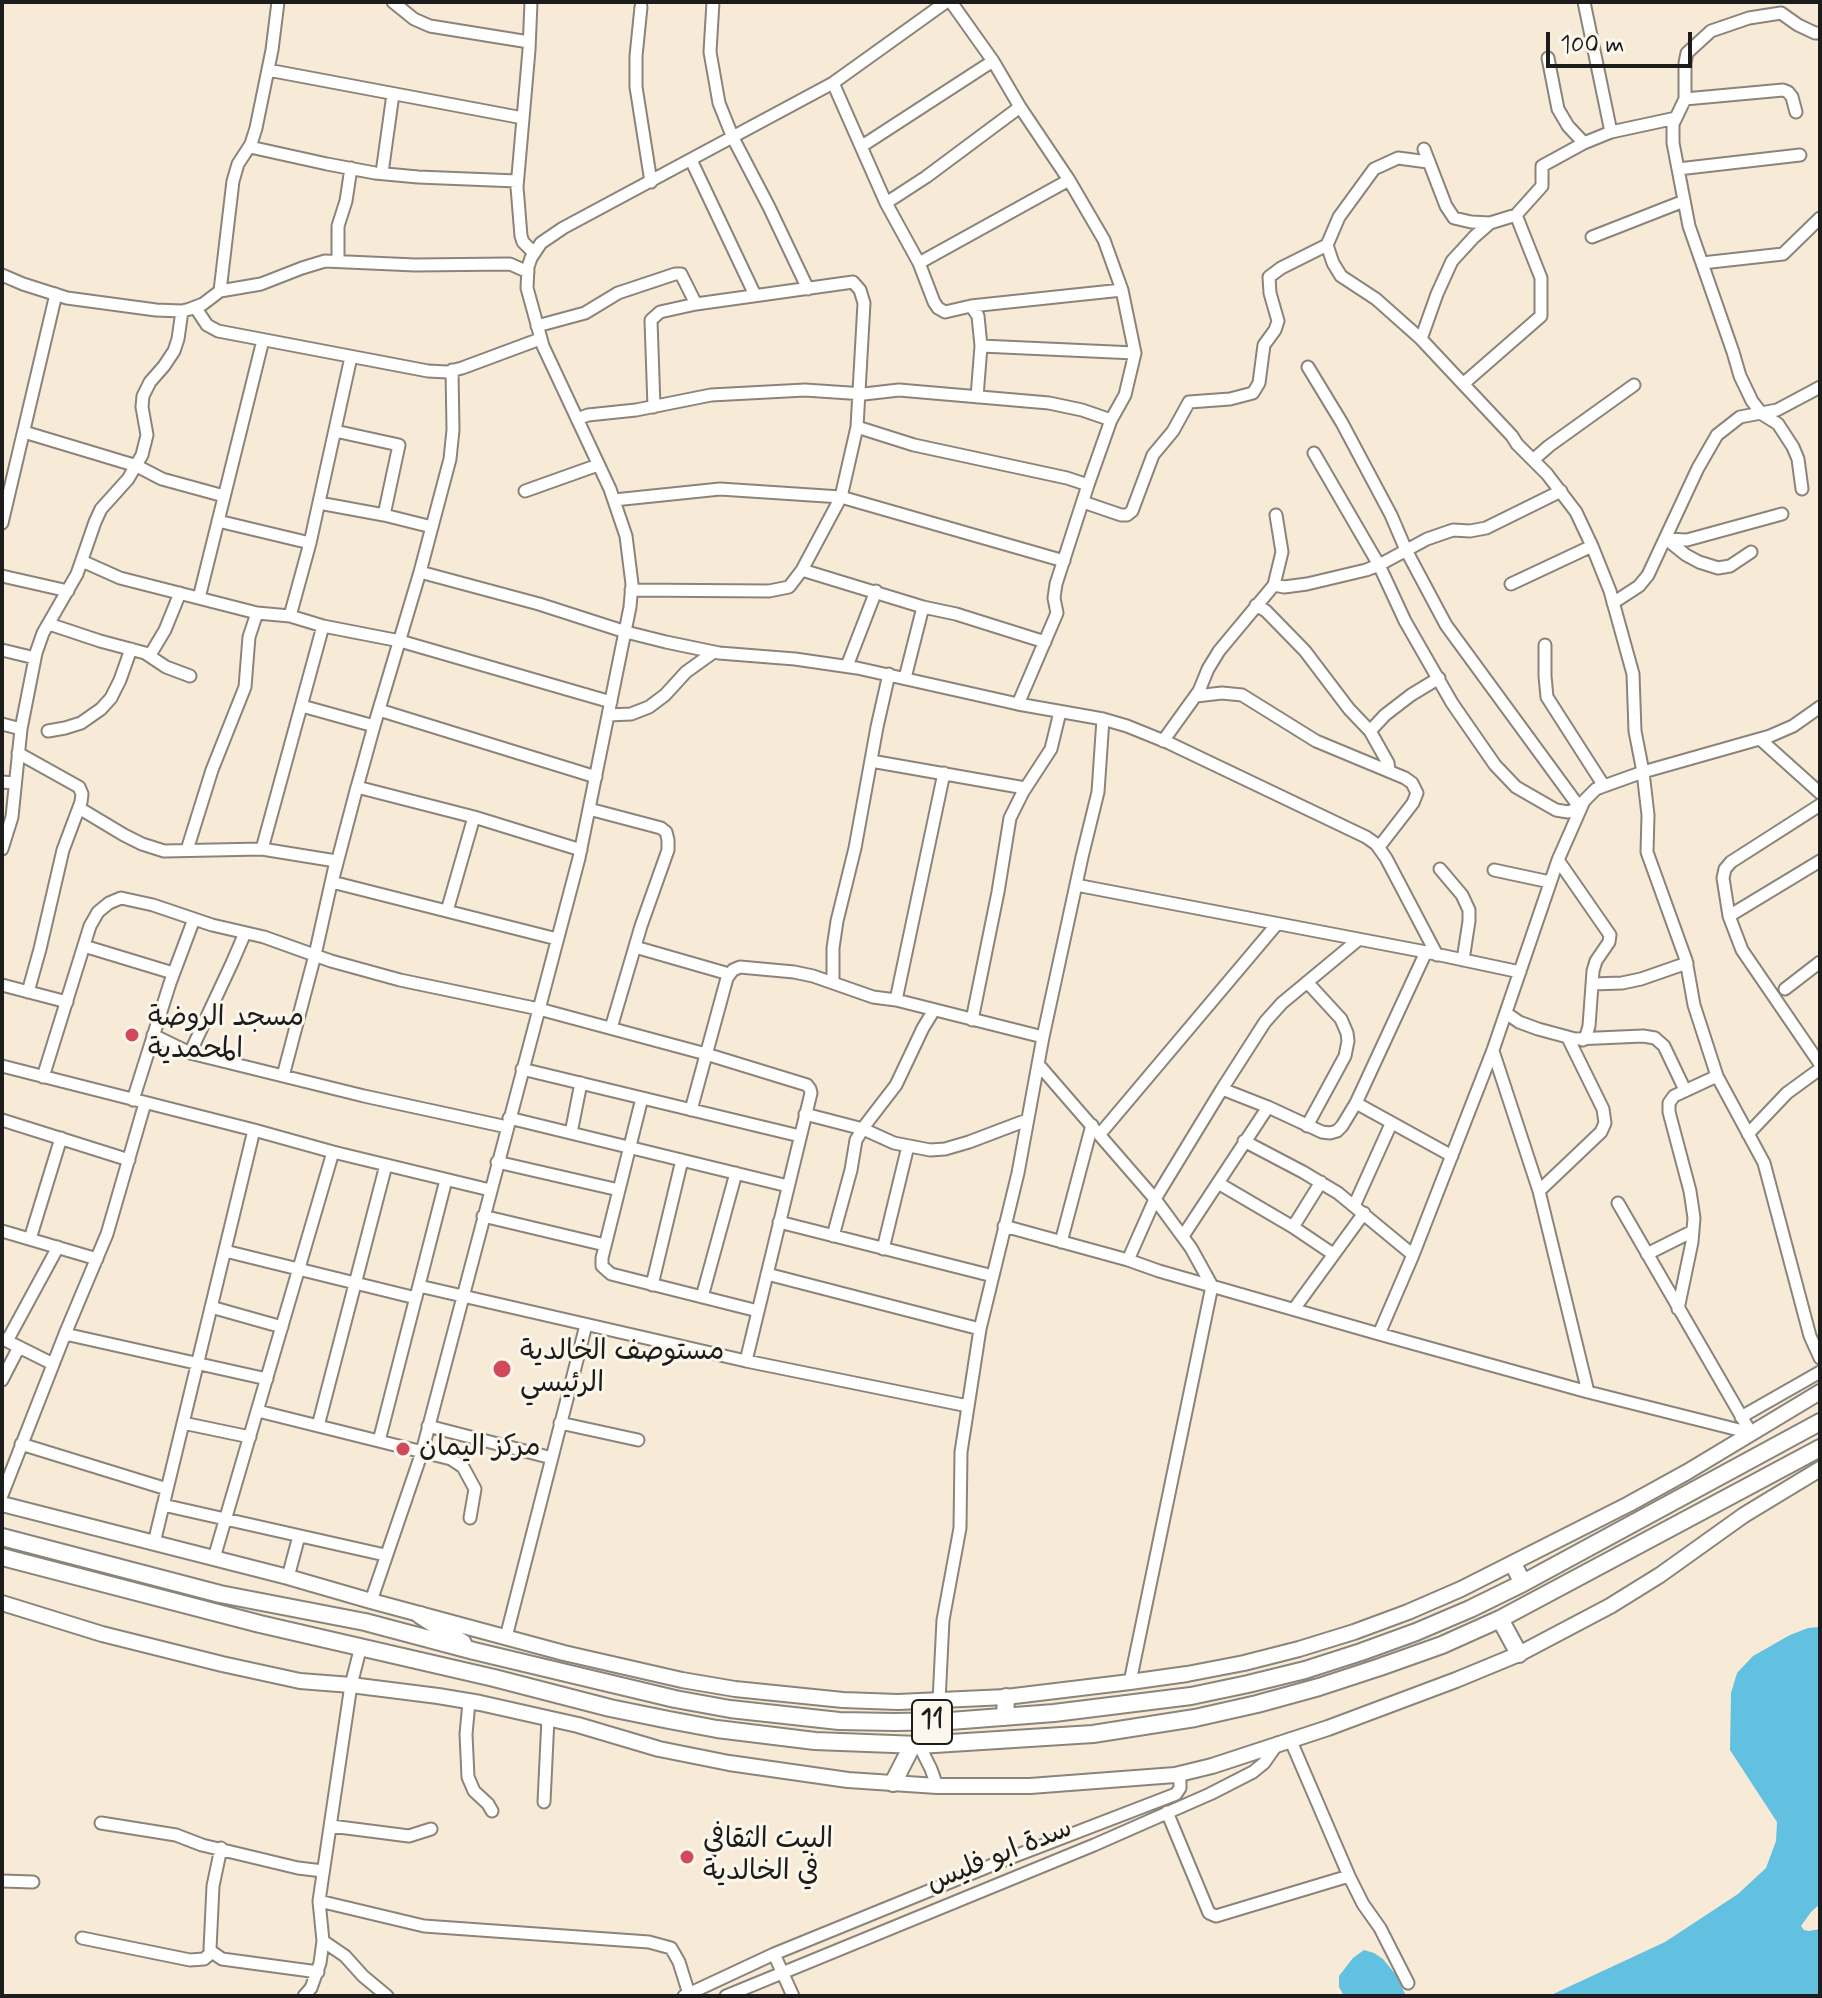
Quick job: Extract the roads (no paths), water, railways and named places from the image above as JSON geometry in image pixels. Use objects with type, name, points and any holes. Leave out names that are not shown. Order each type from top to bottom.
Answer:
[{"type":"highway","name":"11","points":[[2,1537],[220,1594],[365,1622],[675,1699],[757,1713],[839,1721],[909,1722],[1005,1717],[1191,1696],[1305,1670],[1361,1652],[1470,1609],[1523,1583],[1820,1422]]},
{"type":"highway","points":[[1801,1432],[1817,1450]]},
{"type":"highway","name":"11","points":[[2,1557],[260,1624],[669,1720],[778,1737],[915,1746],[1093,1734],[1195,1718],[1319,1687],[1442,1645],[1500,1619],[1817,1450]]},
{"type":"highway","points":[[1513,1564],[1523,1583]]},
{"type":"highway","points":[[420,1615],[474,1651]]},
{"type":"highway","points":[[1500,1619],[1519,1654]]},
{"type":"highway","points":[[1005,1717],[1006,1697]]},
{"type":"highway","points":[[669,1720],[675,1699]]},
{"type":"highway","points":[[893,1783],[915,1746]]},
{"type":"main road","points":[[2,1504],[623,1667],[735,1689],[843,1700],[939,1701],[1006,1697],[1187,1674],[1244,1663],[1341,1636],[1408,1612],[1513,1564],[1641,1497],[1820,1392]]},
{"type":"main road","points":[[2,1603],[102,1634],[222,1664],[300,1681],[469,1702],[578,1725],[659,1749],[729,1763],[848,1780],[937,1786],[1030,1786],[1175,1775],[1212,1766],[1393,1705],[1519,1654],[1585,1621],[1635,1591],[1744,1515],[1820,1469]]},
{"type":"street","points":[[220,291],[233,181],[256,128],[278,2]]},
{"type":"street","points":[[393,2],[414,19],[430,26],[529,42]]},
{"type":"street","points":[[531,2],[517,181],[521,236],[534,253]]},
{"type":"street","points":[[713,2],[710,52],[719,103],[733,138],[808,289]]},
{"type":"street","points":[[371,1601],[422,1452],[581,850],[626,632],[631,590],[626,536],[614,500],[540,339],[527,288],[534,253],[541,243],[563,228],[833,83],[949,2],[993,61],[1104,240],[1122,290],[1135,353],[1125,395],[1111,420],[1056,584],[1054,598],[1057,613],[1018,704]]},
{"type":"street","points":[[1584,2],[1611,132]]},
{"type":"street","points":[[641,7],[636,87],[651,182]]},
{"type":"street","points":[[1802,489],[1793,447],[1778,424],[1762,414],[1752,401],[1740,376],[1689,226],[1673,143],[1673,124],[1685,99],[1687,53],[1711,31],[1749,18],[1781,13],[1798,25],[1820,33]]},
{"type":"street","points":[[1548,58],[1558,109],[1584,143]]},
{"type":"street","points":[[862,146],[993,61]]},
{"type":"street","points":[[268,70],[523,118]]},
{"type":"street","points":[[833,83],[886,203],[919,263],[938,308],[945,312],[971,306],[1122,290]]},
{"type":"street","points":[[1685,99],[1783,90],[1792,97],[1796,112]]},
{"type":"street","points":[[382,173],[393,94]]},
{"type":"street","points":[[886,203],[1020,107]]},
{"type":"street","points":[[1424,149],[1446,206],[1454,218],[1490,223],[1516,215],[1542,186],[1542,166],[1611,132],[1676,118]]},
{"type":"street","points":[[250,147],[382,173],[517,181]]},
{"type":"street","points":[[1678,169],[1800,155]]},
{"type":"street","points":[[1083,502],[1127,515],[1132,511],[1153,455],[1173,431],[1189,402],[1230,399],[1253,393],[1259,383],[1264,345],[1278,321],[1269,277],[1327,245],[1339,217],[1374,169],[1398,158],[1428,162]]},
{"type":"street","points":[[691,160],[755,295]]},
{"type":"street","points":[[338,261],[338,226],[351,168]]},
{"type":"street","points":[[919,263],[1069,180]]},
{"type":"street","points":[[1592,237],[1684,201]]},
{"type":"street","points":[[1463,384],[1541,316],[1541,278],[1516,215]]},
{"type":"street","points":[[1702,263],[1783,254],[1820,218]]},
{"type":"street","points":[[1421,339],[1452,261],[1490,223]]},
{"type":"street","points":[[1327,245],[1341,276],[1376,299],[1421,339],[1561,491],[1576,512],[1592,546],[1613,603],[1633,674],[1635,731],[1648,815],[1647,852],[1687,963],[1694,1005],[1717,1076],[1759,1151],[1769,1177],[1810,1336],[1820,1358]]},
{"type":"street","points":[[2,275],[67,298],[182,311],[203,304],[220,291],[261,284],[325,261],[415,265],[510,264],[528,272]]},
{"type":"street","points":[[537,326],[585,313],[618,293],[675,274],[681,274],[696,304]]},
{"type":"street","points":[[631,590],[769,591],[789,587],[802,570],[841,497],[857,427],[864,303],[860,290],[853,282],[660,312],[651,320],[654,407]]},
{"type":"street","points":[[2,523],[56,294]]},
{"type":"street","points":[[971,306],[978,316],[981,346],[977,397]]},
{"type":"street","points":[[195,307],[207,325],[214,329],[428,371],[452,370],[484,361],[540,339]]},
{"type":"street","points":[[2,848],[12,817],[8,782],[18,753],[35,658],[43,633],[68,591],[101,509],[137,466],[147,435],[142,407],[145,389],[174,351],[182,311]]},
{"type":"street","points":[[199,598],[263,340]]},
{"type":"street","points":[[981,346],[1135,353]]},
{"type":"street","points":[[290,616],[310,543],[351,357]]},
{"type":"street","points":[[1308,367],[1342,423],[1446,625],[1580,808]]},
{"type":"street","points":[[332,882],[450,459],[452,370]]},
{"type":"street","points":[[1533,460],[1634,385]]},
{"type":"street","points":[[1613,603],[1643,581],[1717,435],[1740,417],[1789,405],[1820,387]]},
{"type":"street","points":[[577,419],[711,395],[805,390],[859,394],[899,390],[1049,403],[1111,420]]},
{"type":"street","points":[[857,427],[914,445],[1088,485]]},
{"type":"street","points":[[335,431],[399,445],[384,515]]},
{"type":"street","points":[[24,432],[137,466],[162,479],[224,496]]},
{"type":"street","points":[[1314,453],[1379,565],[1405,621],[1464,722],[1495,765],[1509,782],[1556,810],[1568,812],[1580,808]]},
{"type":"street","points":[[525,491],[598,465]]},
{"type":"street","points":[[614,500],[720,489],[841,497],[1064,561]]},
{"type":"street","points":[[1274,585],[1307,584],[1379,565],[1427,539],[1453,530],[1486,528],[1561,491]]},
{"type":"street","points":[[319,503],[432,527]]},
{"type":"street","points":[[1666,539],[1687,540],[1782,514]]},
{"type":"street","points":[[1163,741],[1196,696],[1219,651],[1274,585],[1282,552],[1276,515]]},
{"type":"street","points":[[218,521],[310,543]]},
{"type":"street","points":[[1666,539],[1686,555],[1718,568],[1730,566],[1751,552]]},
{"type":"street","points":[[1511,584],[1592,546]]},
{"type":"street","points":[[82,561],[120,578],[257,613],[290,616],[323,626],[400,641],[611,702]]},
{"type":"street","points":[[802,570],[1045,642]]},
{"type":"street","points":[[420,572],[539,604],[626,632],[714,652],[847,666],[1127,726],[1366,837],[1379,847],[1431,954]]},
{"type":"street","points":[[2,576],[68,591]]},
{"type":"street","points":[[847,666],[876,591]]},
{"type":"street","points":[[150,655],[165,630],[180,593]]},
{"type":"street","points":[[1256,605],[1266,611],[1305,651],[1349,709],[1370,731],[1389,771]]},
{"type":"street","points":[[905,678],[923,607]]},
{"type":"street","points":[[187,850],[212,770],[240,702],[247,672],[249,637],[257,613]]},
{"type":"street","points":[[49,624],[150,655],[166,667],[190,676]]},
{"type":"street","points":[[262,849],[323,626]]},
{"type":"street","points":[[1545,645],[1547,697],[1604,786]]},
{"type":"street","points":[[48,731],[81,723],[101,709],[120,680],[131,649]]},
{"type":"street","points":[[2,650],[35,658]]},
{"type":"street","points":[[608,715],[622,716],[649,707],[686,672],[714,652]]},
{"type":"street","points":[[833,983],[837,921],[855,848],[889,674]]},
{"type":"street","points":[[1370,731],[1411,695],[1439,678]]},
{"type":"street","points":[[1196,696],[1222,693],[1242,695],[1316,741],[1412,783],[1417,796],[1379,847]]},
{"type":"street","points":[[302,706],[374,726]]},
{"type":"street","points":[[1379,1334],[1493,1050],[1558,860],[1589,794],[1643,772],[1761,740],[1793,726],[1820,707]]},
{"type":"street","points":[[379,710],[596,777]]},
{"type":"street","points":[[972,1020],[1010,818],[1025,788],[1051,749],[1060,712]]},
{"type":"street","points":[[939,1701],[943,1620],[960,1528],[961,1452],[980,1329],[1018,1173],[1043,1037],[1098,792],[1103,719]]},
{"type":"street","points":[[2,724],[21,729]]},
{"type":"street","points":[[1761,740],[1820,793]]},
{"type":"street","points":[[18,753],[79,787],[82,797],[63,850],[28,992]]},
{"type":"street","points":[[871,761],[1025,788]]},
{"type":"street","points":[[896,1000],[944,773]]},
{"type":"street","points":[[357,787],[474,817],[581,850]]},
{"type":"street","points":[[283,1076],[357,787]]},
{"type":"street","points":[[1748,1134],[1787,1093],[1820,1066],[1748,961],[1729,916],[1723,878],[1728,865],[1820,805]]},
{"type":"street","points":[[79,808],[142,844],[164,851],[262,849],[336,861]]},
{"type":"street","points":[[589,809],[661,828],[668,835],[668,850],[611,1028]]},
{"type":"street","points":[[447,911],[474,817]]},
{"type":"street","points":[[1558,860],[1610,935],[1596,961],[1589,1026],[1583,1040]]},
{"type":"street","points":[[1729,916],[1820,861]]},
{"type":"street","points":[[1440,869],[1465,899],[1469,910],[1463,960]]},
{"type":"street","points":[[1494,870],[1550,882]]},
{"type":"street","points":[[332,882],[557,939]]},
{"type":"street","points":[[1076,885],[1520,972]]},
{"type":"street","points":[[43,1077],[94,917],[121,898],[264,937],[400,980],[539,1009],[807,1085],[811,1093],[746,1361]]},
{"type":"street","points":[[2,1495],[107,1234],[129,1160],[153,1035],[194,919]]},
{"type":"street","points":[[1061,1242],[1096,1130],[1277,924]]},
{"type":"street","points":[[190,1053],[245,933]]},
{"type":"street","points":[[1128,1260],[1155,1199],[1265,1022],[1282,1003],[1358,940]]},
{"type":"street","points":[[84,946],[173,973]]},
{"type":"street","points":[[635,947],[729,974]]},
{"type":"street","points":[[1222,1089],[1307,1126],[1333,1133],[1342,1126],[1356,1103],[1431,954]]},
{"type":"street","points":[[1785,989],[1820,962]]},
{"type":"street","points":[[1592,984],[1641,979],[1687,963]]},
{"type":"street","points":[[691,1110],[729,974],[745,966],[794,972],[873,997],[1043,1037]]},
{"type":"street","points":[[1307,982],[1341,1019],[1348,1041],[1345,1056],[1307,1126]]},
{"type":"street","points":[[2,985],[67,1002]]},
{"type":"street","points":[[833,1236],[856,1140],[896,1085],[934,1010]]},
{"type":"street","points":[[1506,1013],[1519,1022],[1568,1038],[1655,1038],[1664,1046],[1685,1090]]},
{"type":"street","points":[[153,1035],[190,1053],[283,1076],[571,1133],[788,1186]]},
{"type":"street","points":[[1539,1191],[1601,1132],[1605,1123],[1603,1109],[1568,1038]]},
{"type":"street","points":[[1493,1050],[1539,1191],[1588,1392]]},
{"type":"street","points":[[1038,1064],[1155,1199],[1183,1236],[1212,1286],[1130,1682]]},
{"type":"street","points":[[2,1066],[490,1190]]},
{"type":"street","points":[[522,1069],[800,1136]]},
{"type":"street","points":[[1678,1309],[1693,1231],[1693,1204],[1668,1108],[1670,1099],[1717,1076]]},
{"type":"street","points":[[571,1133],[581,1083]]},
{"type":"street","points":[[642,1098],[601,1263],[611,1274],[758,1311]]},
{"type":"street","points":[[1356,1103],[1452,1156]]},
{"type":"street","points":[[1183,1236],[1268,1107]]},
{"type":"street","points":[[805,1114],[863,1129],[894,1143],[930,1150],[945,1149],[1027,1120]]},
{"type":"street","points":[[2,1120],[129,1160]]},
{"type":"street","points":[[1294,1309],[1333,1254],[1359,1209],[1391,1124]]},
{"type":"street","points":[[154,1543],[254,1130]]},
{"type":"street","points":[[30,1239],[61,1138]]},
{"type":"street","points":[[1244,1141],[1321,1182],[1359,1209],[1413,1255]]},
{"type":"street","points":[[883,1249],[908,1146]]},
{"type":"street","points":[[214,1558],[333,1152]]},
{"type":"street","points":[[652,1285],[682,1160]]},
{"type":"street","points":[[497,1162],[619,1190]]},
{"type":"street","points":[[318,1426],[386,1165]]},
{"type":"street","points":[[702,1297],[736,1173]]},
{"type":"street","points":[[379,1441],[446,1180]]},
{"type":"street","points":[[1293,1227],[1321,1182]]},
{"type":"street","points":[[1218,1183],[1333,1254]]},
{"type":"street","points":[[1618,1203],[1751,1433]]},
{"type":"street","points":[[483,1216],[605,1245]]},
{"type":"street","points":[[779,1222],[993,1276]]},
{"type":"street","points":[[1004,1226],[1588,1392],[1751,1433]]},
{"type":"street","points":[[2,1231],[97,1259]]},
{"type":"street","points":[[1647,1254],[1693,1231]]},
{"type":"street","points":[[53,1364],[4,1340],[58,1247]]},
{"type":"street","points":[[225,1251],[355,1283],[461,1296],[746,1361],[968,1406]]},
{"type":"street","points":[[767,1274],[980,1329]]},
{"type":"street","points":[[211,1307],[282,1327]]},
{"type":"street","points":[[506,1637],[586,1325]]},
{"type":"street","points":[[65,1334],[267,1379]]},
{"type":"street","points":[[2,1380],[19,1347]]},
{"type":"street","points":[[1741,1417],[1820,1372]]},
{"type":"street","points":[[258,1411],[451,1459],[463,1467],[475,1489],[470,1518]]},
{"type":"street","points":[[183,1423],[250,1437]]},
{"type":"street","points":[[560,1423],[638,1440]]},
{"type":"street","points":[[428,1426],[552,1458]]},
{"type":"street","points":[[21,1444],[167,1489]]},
{"type":"street","points":[[163,1505],[385,1555]]},
{"type":"street","points":[[288,1577],[299,1536]]},
{"type":"street","points":[[304,1996],[318,1972],[323,1941],[319,1901],[351,1685],[361,1646]]},
{"type":"street","points":[[469,1702],[466,1734],[468,1777],[474,1791],[492,1811]]},
{"type":"street","points":[[544,1802],[548,1718]]},
{"type":"street","points":[[1285,1741],[1363,1904],[1380,1928],[1408,1983]]},
{"type":"street","name":"سدة ابو فليس","points":[[726,1996],[1167,1812],[1253,1772],[1285,1741]]},
{"type":"street","points":[[915,1746],[928,1761],[937,1786]]},
{"type":"street","name":"سدة ابو فليس","points":[[686,1995],[774,1954],[1176,1794],[1180,1781],[1175,1775]]},
{"type":"street","points":[[1167,1812],[1209,1913],[1216,1916],[1349,1876]]},
{"type":"street","points":[[101,1823],[176,1835],[202,1845],[323,1871]]},
{"type":"street","points":[[331,1826],[409,1836],[431,1829]]},
{"type":"street","points":[[221,1848],[213,1886],[212,1952],[222,1959],[318,1972]]},
{"type":"street","points":[[2,1881],[33,1882]]},
{"type":"street","points":[[319,1901],[424,1926],[649,1942],[671,1948],[679,1962],[686,1995]]},
{"type":"street","points":[[82,1938],[190,1960],[204,1959],[212,1952]]},
{"type":"street","points":[[323,1941],[345,1956],[387,1996]]},
{"type":"street","points":[[774,1954],[793,1996]]},
{"type":"water","points":[[1820,1627],[1820,1904],[1801,1926],[1809,1931],[1820,1929],[1820,1996],[1549,1996],[1665,1942],[1738,1894],[1766,1868],[1776,1841],[1777,1822],[1730,1750],[1731,1693],[1737,1673],[1753,1656],[1790,1635]]},
{"type":"water","points":[[1364,1950],[1383,1959],[1396,1975],[1406,1996],[1344,1996],[1339,1987],[1339,1976]]},
{"type":"place","name":"مسجد الروضة المحمدية","points":[[132,1035]]},
{"type":"place","name":"مستوصف الخالدية الرئيسي","points":[[502,1369]]},
{"type":"place","name":"مركز اليمان","points":[[403,1449]]},
{"type":"place","name":"البيت الثقافي في الخالدية","points":[[687,1857]]}]
